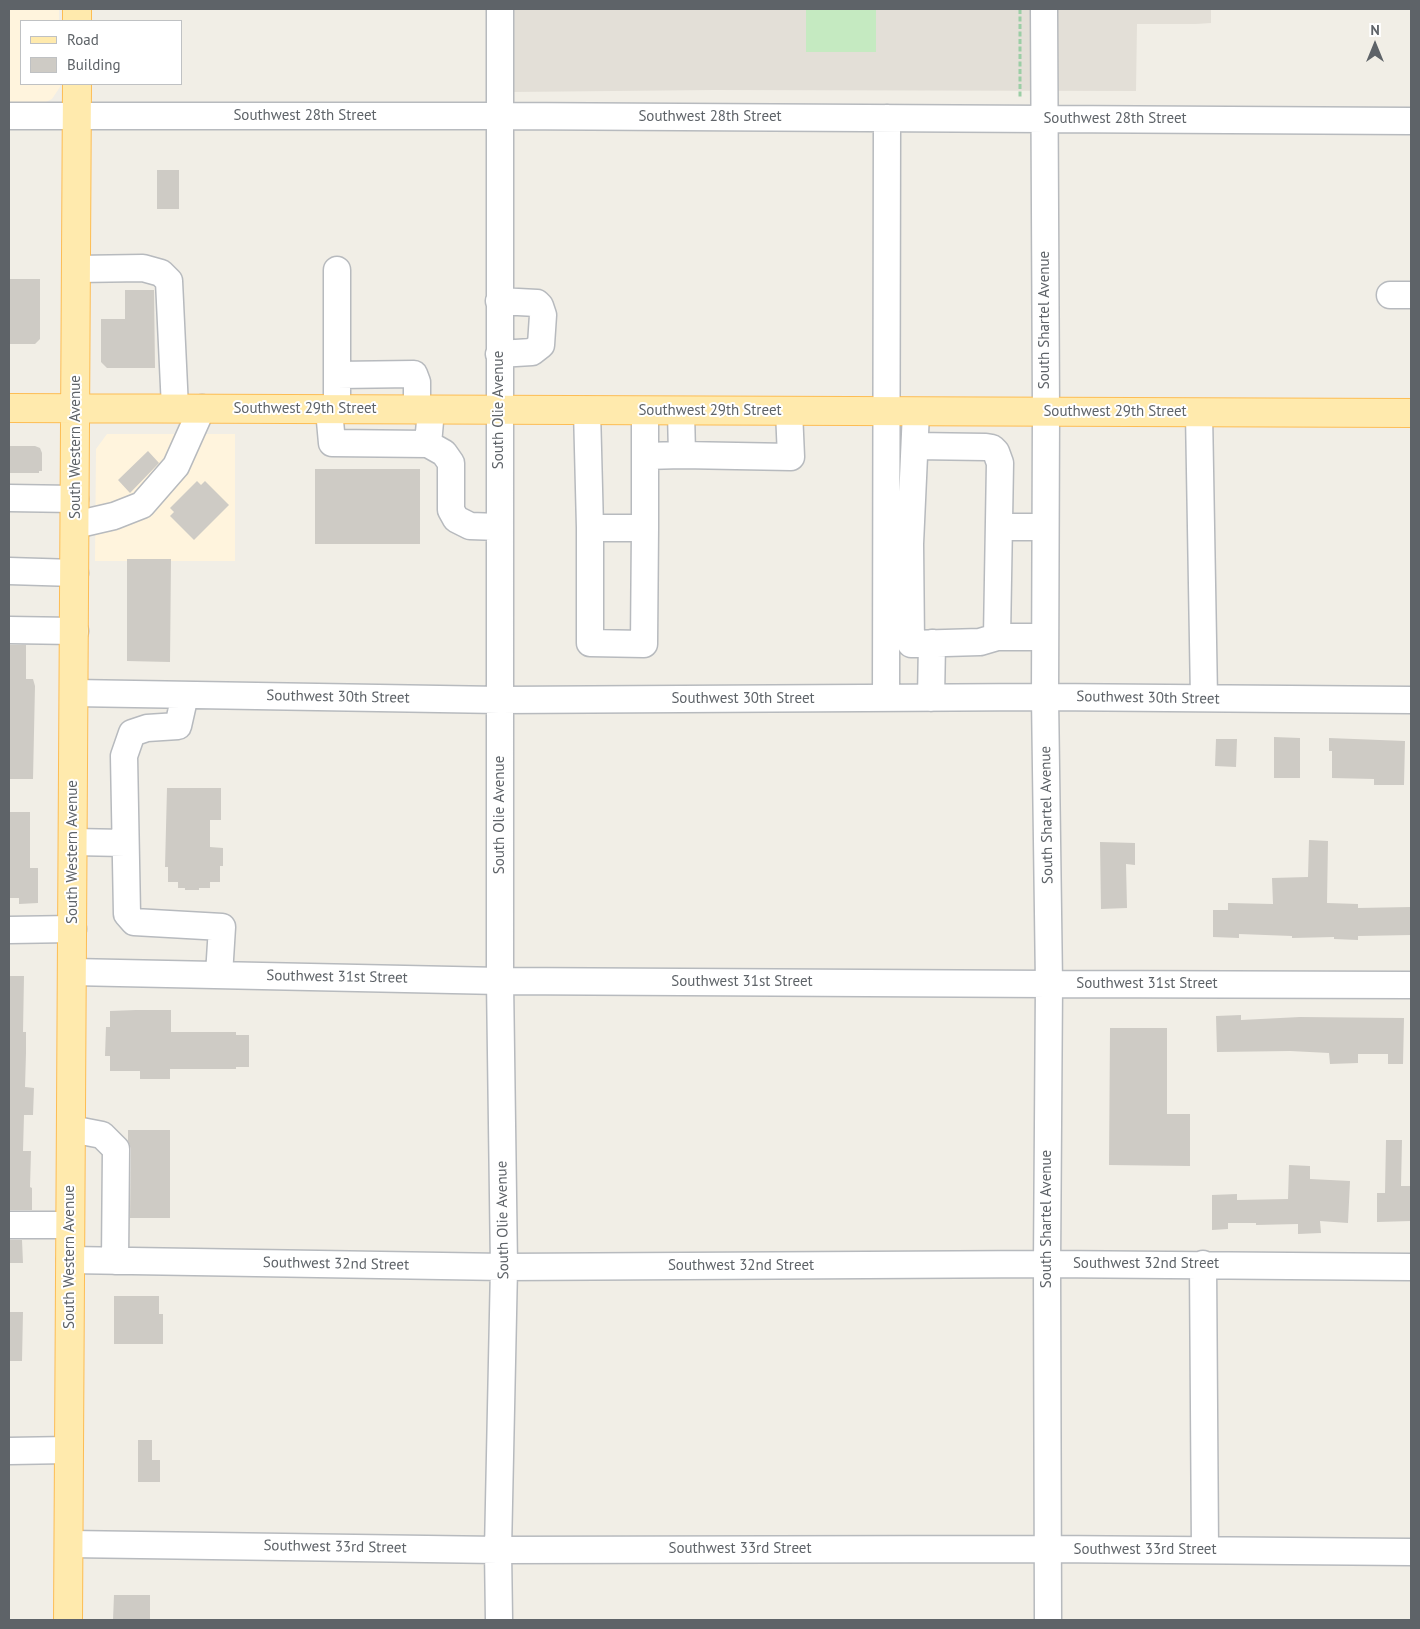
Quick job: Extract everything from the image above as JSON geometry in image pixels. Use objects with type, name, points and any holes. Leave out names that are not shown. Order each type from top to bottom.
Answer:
[{"type":"main road","name":"South Western Avenue","points":[[68,1620],[77,85]]},
{"type":"main road","name":"Southwest 29th Street","points":[[9,408],[1411,413]]},
{"type":"street","name":"South Olie Avenue","points":[[499,1620],[498,1550],[504,1267],[500,981],[500,9]]},
{"type":"street","name":"South Shartel Avenue","points":[[1044,9],[1032,118],[1046,412],[1045,697],[1049,984],[1047,1264],[1048,1620]]},
{"type":"street","name":"Southwest 28th Street","points":[[9,116],[500,116],[1411,121]]},
{"type":"street","points":[[886,698],[887,118]]},
{"type":"street","points":[[9,498],[75,512],[114,516],[142,505],[176,466],[188,408],[169,281],[161,273],[144,268],[77,269]]},
{"type":"street","points":[[337,270],[337,375],[332,443],[428,444],[444,453],[451,463],[451,510],[456,519],[470,526],[500,527]]},
{"type":"street","points":[[499,302],[537,303],[543,315],[541,345],[532,352],[499,354]]},
{"type":"street","points":[[337,375],[414,374],[424,410],[428,444]]},
{"type":"street","points":[[588,410],[590,643],[644,644],[645,411]]},
{"type":"street","points":[[682,411],[682,455]]},
{"type":"street","points":[[645,456],[792,457],[789,411]]},
{"type":"street","points":[[916,412],[910,544],[911,644],[980,642],[997,637],[1045,637]]},
{"type":"street","points":[[1199,413],[1204,698]]},
{"type":"street","points":[[915,446],[986,447],[992,448],[996,452],[1000,463],[997,637]]},
{"type":"street","points":[[999,527],[1045,527]]},
{"type":"street","points":[[590,528],[645,528]]},
{"type":"street","points":[[9,571],[75,573]]},
{"type":"street","points":[[9,630],[75,631]]},
{"type":"street","points":[[931,698],[932,643]]},
{"type":"street","name":"Southwest 30th Street","points":[[74,693],[500,700],[1045,697],[1411,700]]},
{"type":"street","points":[[185,695],[178,726],[148,728],[132,733],[124,756],[127,914],[134,922],[222,927],[218,975]]},
{"type":"street","points":[[73,842],[125,843]]},
{"type":"street","points":[[9,930],[73,929]]},
{"type":"street","name":"Southwest 31st Street","points":[[72,972],[500,981],[1411,984]]},
{"type":"street","points":[[71,1129],[102,1134],[116,1149],[115,1261]]},
{"type":"street","points":[[9,1225],[70,1225]]},
{"type":"street","name":"Southwest 32nd Street","points":[[70,1260],[504,1267],[1047,1264],[1411,1267]]},
{"type":"street","points":[[1203,1264],[1205,1550]]},
{"type":"street","points":[[9,1451],[69,1450]]},
{"type":"street","name":"Southwest 33rd Street","points":[[69,1544],[498,1550],[1048,1549],[1411,1552]]},
{"type":"path","points":[[1020,9],[1032,118]]},
{"type":"shaded area","points":[[9,9],[59,9],[59,20],[20,20],[20,85],[60,85],[60,87],[52,99],[38,105],[9,105]]},
{"type":"shaded area","points":[[512,9],[1211,9],[1211,23],[1137,24],[1136,91],[714,90],[511,92]]},
{"type":"shaded area","points":[[107,434],[235,434],[235,561],[95,561],[96,449]]},
{"type":"green space","points":[[806,9],[876,9],[876,52],[806,52]]},
{"type":"building","points":[[157,170],[179,170],[179,209],[157,209]]},
{"type":"building","points":[[9,279],[40,279],[40,339],[35,344],[9,344]]},
{"type":"building","points":[[125,290],[154,290],[155,368],[107,368],[101,362],[101,319],[125,319]]},
{"type":"building","points":[[9,446],[35,446],[40,448],[42,453],[42,471],[39,471],[39,473],[9,473]]},
{"type":"building","points":[[148,451],[159,463],[130,493],[118,480]]},
{"type":"building","points":[[315,469],[420,469],[420,544],[315,544]]},
{"type":"building","points":[[197,481],[201,485],[205,481],[229,505],[194,540],[170,516],[174,512],[170,508]]},
{"type":"building","points":[[127,559],[171,559],[170,662],[127,661]]},
{"type":"building","points":[[9,645],[26,645],[26,679],[33,679],[35,686],[33,779],[9,779]]},
{"type":"building","points":[[1274,737],[1300,738],[1300,778],[1274,778]]},
{"type":"building","points":[[1329,738],[1405,741],[1404,785],[1374,785],[1374,779],[1332,778],[1332,751],[1329,751]]},
{"type":"building","points":[[1216,739],[1237,739],[1236,767],[1215,766]]},
{"type":"building","points":[[167,788],[221,788],[221,820],[210,820],[210,847],[223,848],[223,866],[220,866],[220,882],[210,882],[210,888],[185,890],[185,888],[178,888],[178,882],[168,882],[168,867],[165,867]]},
{"type":"building","points":[[9,812],[30,812],[30,868],[38,868],[38,903],[19,904],[19,898],[9,898]]},
{"type":"building","points":[[1309,840],[1328,841],[1327,903],[1358,904],[1358,908],[1411,907],[1411,935],[1358,936],[1358,940],[1334,939],[1334,937],[1292,938],[1292,936],[1239,934],[1239,938],[1213,937],[1213,910],[1228,910],[1228,903],[1273,904],[1272,878],[1308,877]]},
{"type":"building","points":[[1100,842],[1135,843],[1135,865],[1126,864],[1127,908],[1101,909]]},
{"type":"building","points":[[9,976],[24,976],[23,1032],[26,1032],[25,1087],[34,1088],[33,1115],[24,1115],[23,1151],[31,1151],[30,1187],[32,1188],[32,1210],[9,1210]]},
{"type":"building","points":[[171,1010],[171,1032],[236,1032],[236,1035],[249,1035],[249,1067],[236,1067],[236,1069],[170,1069],[170,1079],[140,1079],[140,1071],[110,1071],[110,1056],[105,1056],[106,1027],[110,1027],[110,1011]]},
{"type":"building","points":[[1241,1015],[1241,1020],[1300,1017],[1404,1018],[1403,1064],[1388,1064],[1388,1054],[1358,1054],[1358,1063],[1330,1064],[1329,1053],[1290,1051],[1217,1052],[1216,1016]]},
{"type":"building","points":[[1110,1028],[1167,1028],[1167,1114],[1190,1114],[1190,1166],[1109,1165]]},
{"type":"building","points":[[128,1130],[170,1130],[170,1218],[130,1218],[131,1149],[128,1141]]},
{"type":"building","points":[[1386,1140],[1402,1140],[1401,1186],[1411,1186],[1411,1221],[1377,1222],[1377,1193],[1385,1193]]},
{"type":"building","points":[[1289,1165],[1310,1166],[1310,1179],[1350,1181],[1348,1223],[1320,1221],[1321,1233],[1298,1234],[1298,1224],[1256,1225],[1256,1223],[1228,1223],[1228,1229],[1212,1230],[1212,1195],[1237,1194],[1237,1200],[1288,1199]]},
{"type":"building","points":[[9,1240],[22,1240],[23,1263],[9,1263]]},
{"type":"building","points":[[114,1296],[159,1296],[159,1314],[163,1314],[163,1344],[114,1344]]},
{"type":"building","points":[[9,1312],[23,1312],[22,1361],[9,1361]]},
{"type":"building","points":[[138,1440],[152,1440],[152,1460],[160,1460],[160,1482],[138,1482]]},
{"type":"building","points":[[114,1595],[150,1595],[150,1620],[113,1620]]}]
